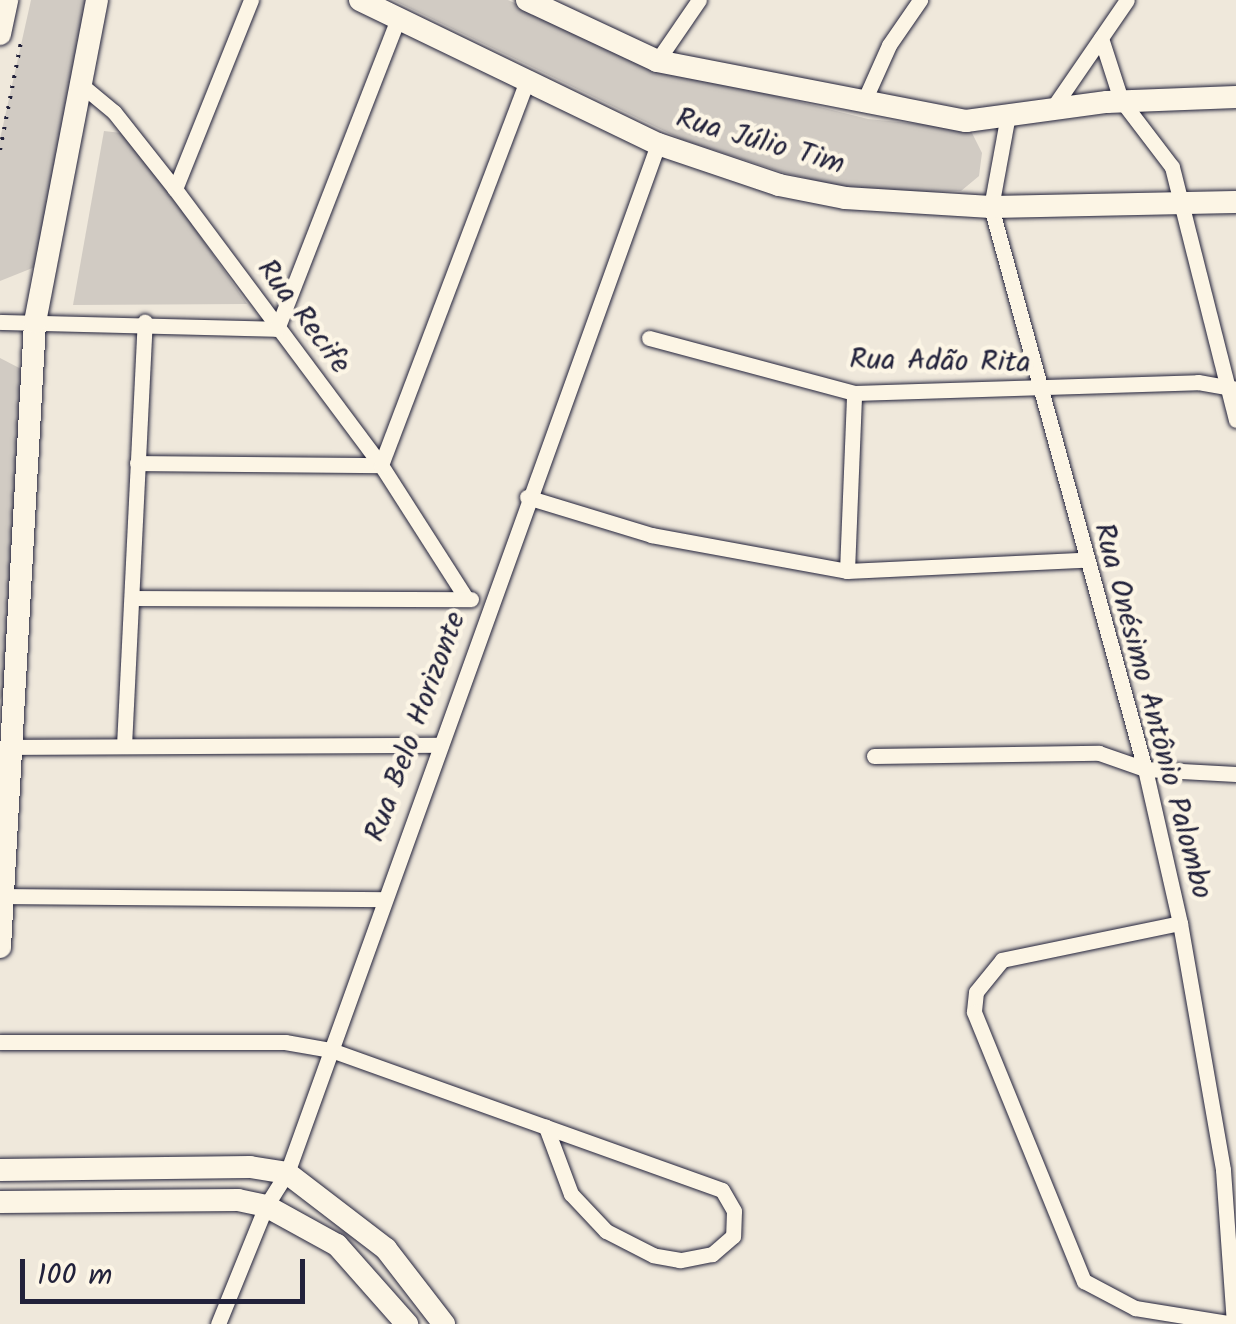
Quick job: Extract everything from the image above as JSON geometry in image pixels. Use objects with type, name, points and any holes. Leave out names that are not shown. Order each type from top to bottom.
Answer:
[{"type":"main road","points":[[0,34],[7,0]]},
{"type":"main road","points":[[0,947],[7,747],[34,322],[97,0]]},
{"type":"main road","name":"Rua Júlio Tim","points":[[360,0],[658,144],[779,185],[845,198],[991,207],[1178,199],[1236,202]]},
{"type":"main road","points":[[527,0],[657,61],[966,121],[1006,120],[1121,100],[1236,97]]},
{"type":"main road","points":[[0,1170],[250,1166],[287,1172],[386,1249],[444,1324]]},
{"type":"main road","points":[[0,1202],[238,1200],[266,1206],[337,1244],[407,1324]]},
{"type":"street","points":[[175,190],[251,0]]},
{"type":"street","points":[[657,61],[699,0]]},
{"type":"street","points":[[864,102],[889,45],[920,0]]},
{"type":"street","points":[[1052,109],[1128,0]]},
{"type":"street","points":[[0,322],[145,322],[277,329],[398,18]]},
{"type":"street","points":[[1101,38],[1121,100],[1167,155],[1231,387],[1236,420]]},
{"type":"street","points":[[137,462],[381,465],[527,81]]},
{"type":"street","name":"Rua Recife","points":[[79,83],[114,112],[175,190],[381,465],[466,598]]},
{"type":"street","name":"Rua Onésimo Antônio Palombo","points":[[1006,120],[991,207],[1084,560],[1145,768],[1180,923],[1224,1170],[1234,1324]]},
{"type":"street","name":"Rua Belo Horizonte","points":[[218,1324],[266,1206],[287,1172],[527,497],[658,144]]},
{"type":"street","points":[[124,746],[145,322]]},
{"type":"street","name":"Rua Adão Rita","points":[[649,338],[854,393],[1231,387]]},
{"type":"street","points":[[847,571],[854,393]]},
{"type":"street","points":[[527,497],[651,534],[847,571],[1084,560]]},
{"type":"street","points":[[132,598],[490,601]]},
{"type":"street","points":[[7,747],[441,744]]},
{"type":"street","points":[[874,756],[1099,753],[1145,768],[1236,774]]},
{"type":"street","points":[[4,896],[382,899]]},
{"type":"street","points":[[1180,923],[1002,960],[976,992],[974,1012],[1084,1282],[1135,1308],[1234,1324]]},
{"type":"street","points":[[0,1042],[286,1042],[331,1050],[722,1190],[734,1210],[732,1236],[712,1254],[680,1260],[652,1256],[606,1231],[571,1194],[546,1127]]},
{"type":"path","points":[[0,150],[26,18]]},
{"type":"shaded area","points":[[31,0],[95,0],[35,267],[0,281],[0,139]]},
{"type":"shaded area","points":[[393,0],[508,0],[660,67],[868,119],[970,129],[982,153],[979,176],[961,191],[922,192],[850,189],[785,173],[683,140]]},
{"type":"shaded area","points":[[104,131],[130,134],[247,304],[73,305]]},
{"type":"shaded area","points":[[0,358],[27,372],[9,685],[0,700]]}]
